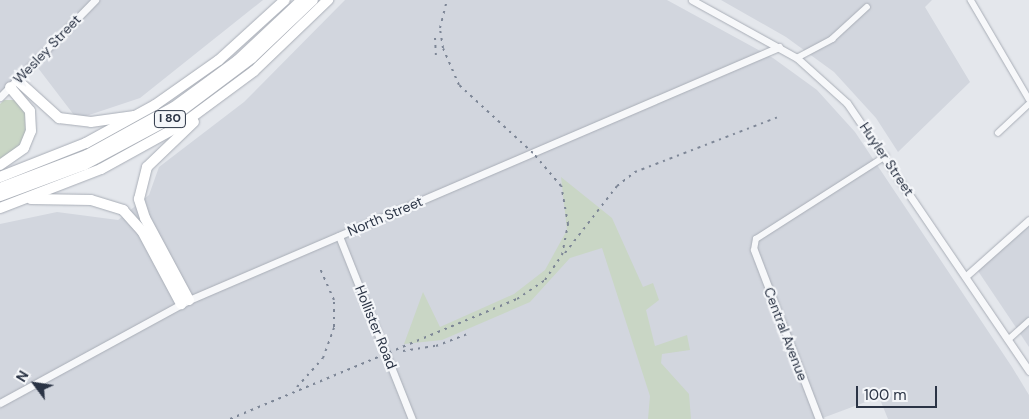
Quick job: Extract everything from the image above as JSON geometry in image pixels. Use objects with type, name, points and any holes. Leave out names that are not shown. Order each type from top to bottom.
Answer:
[{"type":"highway","name":"I 80","points":[[0,177],[68,151],[139,115],[220,60],[285,0]]},
{"type":"highway","name":"I 80","points":[[0,188],[87,155],[174,107],[238,60],[302,0]]},
{"type":"highway","name":"I 80","points":[[0,196],[84,165],[172,118],[252,58],[313,0]]},
{"type":"highway","name":"I 80","points":[[0,208],[30,198],[134,152],[219,99],[268,59],[328,0]]},
{"type":"highway","points":[[14,84],[51,114],[68,121],[139,115]]},
{"type":"highway","points":[[0,165],[24,148],[31,131],[30,111],[14,84]]},
{"type":"highway","points":[[185,302],[145,218],[140,188],[147,167],[219,99]]},
{"type":"highway","points":[[30,198],[105,202],[123,210],[142,231],[185,302]]},
{"type":"street","name":"Wesley Street","points":[[0,97],[94,0]]},
{"type":"street","points":[[971,0],[1029,99]]},
{"type":"street","name":"Huyler Street","points":[[698,1],[797,58],[847,103],[886,156],[1029,371]]},
{"type":"street","points":[[797,58],[832,39],[867,8]]},
{"type":"street","name":"North Street","points":[[0,403],[185,302],[779,47]]},
{"type":"street","points":[[998,133],[1029,104]]},
{"type":"street","points":[[754,250],[756,239],[886,156]]},
{"type":"street","points":[[966,276],[1029,220]]},
{"type":"street","name":"Hollister Road","points":[[339,236],[412,419]]},
{"type":"street","name":"Central Avenue","points":[[754,250],[818,419]]},
{"type":"street","points":[[1008,340],[1029,322]]},
{"type":"shaded area","points":[[0,0],[263,0],[140,98],[77,119],[35,64],[0,96]]},
{"type":"shaded area","points":[[345,0],[667,0],[773,58],[817,90],[855,132],[1029,395],[1029,419],[888,419],[879,397],[820,419],[0,419],[0,224],[57,212],[118,220],[149,195],[159,167],[244,102]]},
{"type":"shaded area","points":[[721,0],[932,0],[925,7],[970,82],[898,152],[876,118],[834,72],[786,37]]},
{"type":"shaded area","points":[[1029,218],[1029,347],[976,268]]},
{"type":"green space","points":[[4,100],[17,100],[25,111],[26,132],[17,149],[0,160],[0,104]]},
{"type":"green space","points":[[561,177],[612,218],[643,287],[653,283],[659,300],[646,310],[655,346],[687,335],[690,350],[662,354],[661,363],[689,394],[691,419],[648,419],[650,396],[602,248],[570,258],[530,302],[442,340],[404,344],[423,292],[440,327],[514,294],[545,270],[567,230]]},
{"type":"railway","points":[[230,419],[517,299],[545,280],[562,255],[568,224],[561,186],[533,153],[459,85],[443,48],[440,28],[447,0]]},
{"type":"railway","points":[[435,38],[436,58]]},
{"type":"railway","points":[[565,253],[617,186],[635,172],[778,117]]},
{"type":"railway","points":[[297,387],[323,358],[334,327],[334,300],[319,266]]},
{"type":"railway","points":[[403,351],[436,346],[468,334]]}]
